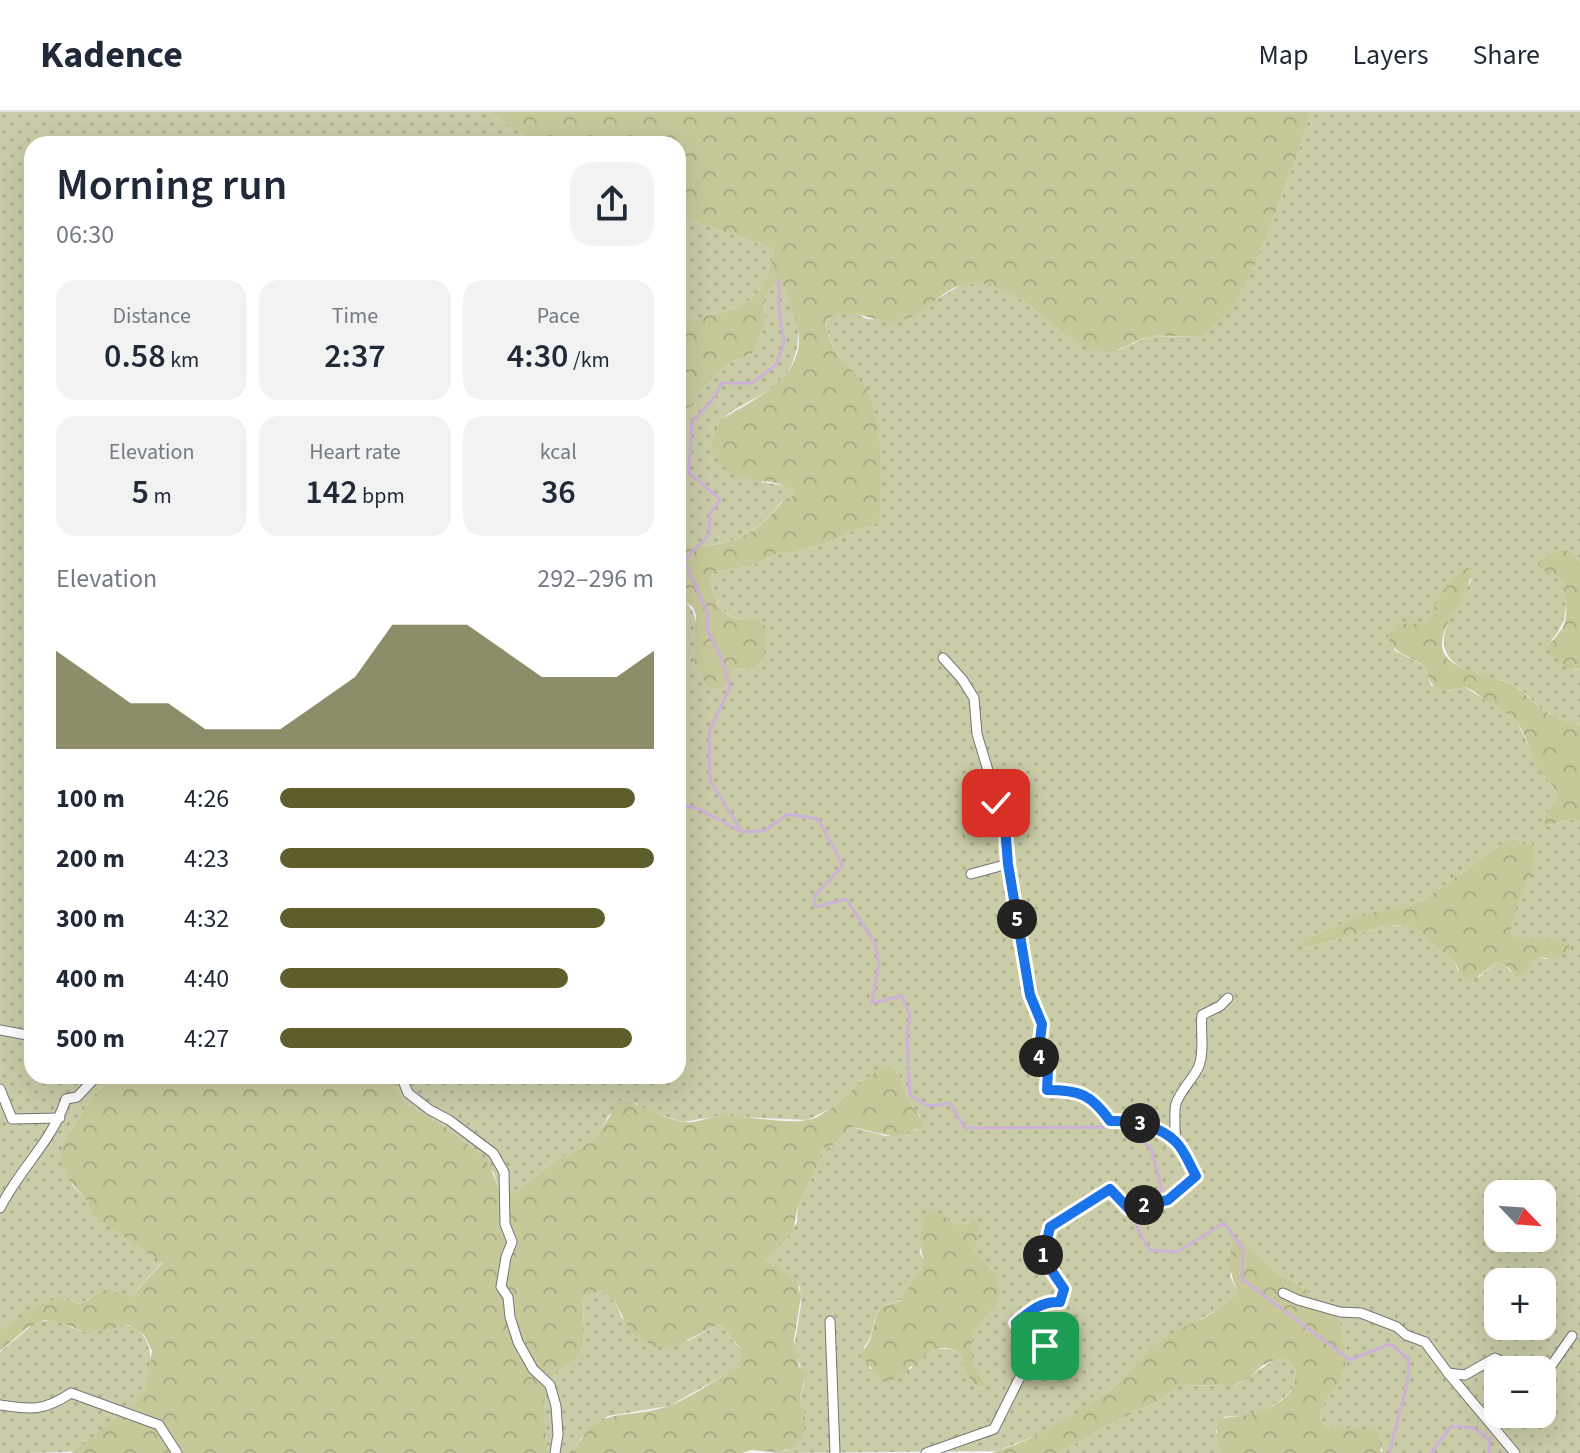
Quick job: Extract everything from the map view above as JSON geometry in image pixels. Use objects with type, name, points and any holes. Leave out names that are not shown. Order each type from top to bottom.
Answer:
[{"type":"street","points":[[943,658],[974,698],[977,734],[1005,827],[1008,864],[1030,995],[1042,1024],[1038,1057],[1048,1070],[1047,1090],[1084,1094],[1093,1099],[1110,1121],[1130,1120],[1145,1124],[1176,1142]]},
{"type":"street","points":[[971,874],[1008,864]]},
{"type":"street","points":[[926,1453],[994,1429],[1024,1369],[1045,1346],[1016,1323],[1034,1307],[1048,1301],[1060,1302],[1064,1289],[1043,1258],[1050,1227],[1110,1189],[1128,1208],[1168,1200],[1196,1176],[1176,1142],[1173,1130],[1177,1118],[1176,1104],[1198,1067],[1202,1015],[1228,998]]},
{"type":"street","points":[[0,1030],[24,1034]]},
{"type":"street","points":[[0,1208],[60,1118],[66,1099],[77,1097],[89,1084]]},
{"type":"street","points":[[404,1084],[408,1093],[493,1153],[504,1172],[505,1224],[512,1242],[501,1287],[508,1297],[518,1342],[533,1369],[550,1385],[556,1406],[558,1434],[555,1453]]},
{"type":"street","points":[[0,1089],[12,1119],[60,1118]]},
{"type":"street","points":[[1283,1293],[1340,1312],[1361,1313],[1397,1327],[1406,1335],[1427,1344],[1515,1453]]},
{"type":"street","points":[[830,1321],[835,1453]]},
{"type":"street","points":[[1556,1359],[1572,1336]]},
{"type":"street","points":[[1448,1373],[1465,1375],[1484,1364]]},
{"type":"street","points":[[0,1405],[50,1407],[71,1393],[159,1425],[177,1453]]},
{"type":"green space","points":[[0,112],[489,112],[526,136],[24,136],[24,1084],[105,1084],[92,1097],[68,1134],[72,1185],[85,1198],[92,1216],[163,1261],[131,1297],[100,1294],[80,1304],[63,1298],[55,1299],[0,1330]]},
{"type":"green space","points":[[489,112],[1311,112],[1257,261],[1233,308],[1202,337],[1153,336],[1114,351],[1101,351],[1066,335],[1020,299],[986,284],[958,286],[902,320],[844,313],[826,320],[832,345],[865,388],[875,411],[880,460],[879,523],[828,543],[776,554],[752,566],[715,572],[710,578],[721,609],[738,619],[758,618],[767,628],[763,660],[752,668],[733,670],[723,687],[714,689],[706,684],[694,662],[696,615],[693,607],[686,602],[686,546],[712,545],[750,532],[782,502],[791,500],[793,492],[782,485],[745,478],[727,469],[720,463],[712,447],[714,429],[720,420],[781,380],[797,352],[799,335],[786,293],[782,287],[773,286],[764,300],[765,326],[752,354],[735,360],[714,376],[686,411],[686,321],[728,310],[753,297],[769,270],[774,249],[686,219],[686,136],[526,136]]},
{"type":"green space","points":[[1311,112],[1580,112],[1580,562],[1570,551],[1560,549],[1542,558],[1554,575],[1562,579],[1566,612],[1551,641],[1575,670],[1580,670],[1580,725],[1540,708],[1512,684],[1462,668],[1450,658],[1444,635],[1472,579],[1450,584],[1427,625],[1401,623],[1394,650],[1424,666],[1431,685],[1448,691],[1465,687],[1497,708],[1505,709],[1517,722],[1544,777],[1552,781],[1559,795],[1544,818],[1547,826],[1571,819],[1580,822],[1580,1453],[1381,1453],[1383,1450],[1351,1430],[1325,1426],[1320,1419],[1321,1411],[1341,1380],[1346,1361],[1334,1304],[1317,1300],[1297,1283],[1280,1276],[1241,1239],[1230,1276],[1238,1292],[1225,1306],[1200,1319],[1076,1416],[1052,1429],[997,1451],[780,1453],[787,1450],[806,1421],[800,1398],[805,1380],[794,1348],[801,1305],[800,1287],[766,1261],[797,1223],[798,1205],[823,1148],[831,1147],[851,1127],[886,1136],[916,1130],[920,1116],[892,1066],[868,1077],[830,1109],[807,1120],[718,1116],[683,1122],[642,1109],[636,1103],[609,1115],[589,1143],[558,1159],[513,1193],[501,1194],[494,1173],[478,1152],[442,1124],[406,1104],[394,1084],[686,1084],[686,603],[695,617],[694,663],[733,670],[752,668],[767,628],[758,618],[738,619],[725,613],[715,597],[710,578],[715,572],[752,566],[776,554],[828,543],[879,523],[877,438],[872,406],[862,384],[832,344],[826,320],[835,312],[852,312],[867,319],[903,320],[962,284],[979,283],[1012,293],[1071,339],[1119,350],[1150,336],[1202,337],[1233,307],[1257,261]],"holes":[[[1515,839],[1532,844],[1510,924],[1511,933],[1517,939],[1553,939],[1568,945],[1546,959],[1538,957],[1511,972],[1497,962],[1479,977],[1458,970],[1454,962],[1421,931],[1405,925],[1386,926],[1303,949],[1312,936],[1363,915],[1408,906],[1426,898],[1503,843]],[[969,1222],[973,1250],[992,1269],[999,1302],[972,1340],[972,1360],[986,1384],[977,1387],[966,1374],[961,1355],[948,1349],[926,1353],[911,1369],[870,1369],[864,1347],[870,1339],[878,1312],[900,1300],[914,1282],[924,1261],[920,1253],[922,1235],[952,1223],[960,1225]]]},
{"type":"green space","points":[[686,219],[774,249],[762,286],[753,297],[728,310],[686,321]]},
{"type":"green space","points":[[773,286],[782,287],[792,305],[798,333],[793,361],[772,388],[731,412],[720,422],[712,436],[762,482],[787,486],[793,492],[791,501],[781,502],[761,524],[738,538],[712,545],[686,546],[686,411],[714,376],[735,360],[752,354],[765,326],[764,300]]},
{"type":"green space","points":[[1560,549],[1570,551],[1580,562],[1580,670],[1567,668],[1547,649],[1563,627],[1566,603],[1562,579],[1539,568],[1542,558]]},
{"type":"green space","points":[[1467,568],[1471,569],[1470,579],[1444,633],[1444,652],[1459,666],[1512,684],[1545,711],[1580,725],[1580,822],[1571,819],[1546,826],[1544,818],[1559,795],[1540,771],[1514,719],[1465,687],[1438,689],[1424,666],[1396,650],[1389,641],[1388,635],[1396,623],[1427,624],[1441,594]]},
{"type":"green space","points":[[1514,839],[1532,844],[1535,857],[1514,912],[1511,933],[1518,939],[1553,939],[1569,945],[1569,950],[1555,959],[1538,957],[1531,962],[1526,974],[1518,977],[1497,962],[1472,981],[1464,977],[1454,962],[1421,932],[1405,925],[1386,926],[1303,949],[1303,940],[1364,914],[1408,906],[1426,898],[1503,843]]},
{"type":"green space","points":[[892,1066],[923,1124],[905,1134],[896,1135],[851,1127],[831,1147],[823,1148],[798,1205],[793,1231],[766,1261],[796,1279],[801,1296],[794,1340],[799,1367],[806,1372],[800,1398],[806,1421],[795,1445],[780,1453],[752,1450],[742,1453],[573,1453],[593,1426],[604,1419],[676,1403],[739,1367],[741,1349],[719,1324],[672,1348],[655,1347],[631,1332],[615,1302],[602,1291],[585,1294],[584,1336],[579,1355],[554,1374],[546,1391],[544,1411],[548,1453],[71,1453],[135,1404],[145,1389],[152,1351],[144,1335],[129,1325],[87,1333],[45,1320],[27,1328],[0,1351],[0,1330],[39,1306],[60,1298],[80,1304],[105,1290],[131,1297],[163,1262],[92,1216],[85,1198],[67,1178],[61,1152],[68,1134],[92,1097],[105,1084],[394,1084],[406,1104],[442,1124],[478,1152],[490,1166],[501,1194],[513,1193],[558,1159],[589,1143],[620,1100],[683,1122],[719,1116],[807,1120],[836,1105],[881,1070]]},
{"type":"green space","points":[[930,1211],[956,1224],[978,1221],[977,1242],[973,1250],[997,1275],[999,1302],[976,1332],[971,1350],[978,1372],[987,1385],[977,1387],[966,1374],[961,1355],[951,1349],[932,1351],[889,1382],[879,1377],[860,1356],[870,1340],[877,1314],[882,1307],[900,1301],[920,1270],[924,1261],[920,1244],[924,1218]]},
{"type":"green space","points":[[1241,1239],[1280,1276],[1297,1283],[1317,1300],[1334,1304],[1346,1361],[1341,1380],[1326,1401],[1320,1419],[1325,1426],[1378,1432],[1381,1453],[1222,1453],[1217,1441],[1217,1422],[1266,1409],[1278,1403],[1292,1388],[1296,1377],[1293,1366],[1287,1359],[1278,1359],[1263,1365],[1249,1378],[1233,1386],[1180,1385],[1158,1401],[1059,1453],[991,1453],[1042,1433],[1072,1416],[1116,1385],[1160,1341],[1228,1302],[1238,1292],[1230,1267],[1231,1248],[1233,1241]]},
{"type":"green space","points":[[602,1291],[615,1302],[622,1318],[688,1341],[719,1324],[741,1350],[739,1367],[669,1406],[608,1416],[581,1438],[573,1453],[548,1453],[544,1401],[549,1382],[554,1374],[579,1355],[584,1336],[585,1293]]},
{"type":"green space","points":[[53,1320],[84,1332],[125,1325],[136,1329],[150,1351],[146,1388],[121,1417],[74,1451],[0,1453],[0,1352],[36,1322]]},
{"type":"green space","points":[[1278,1359],[1287,1359],[1294,1368],[1296,1378],[1293,1386],[1269,1408],[1247,1416],[1224,1417],[1216,1431],[1222,1453],[1059,1453],[1158,1401],[1180,1385],[1233,1386]]},
{"type":"waterway","points":[[686,558],[709,535],[710,514],[720,499],[689,473],[692,422],[711,402],[722,383],[752,383],[776,365],[784,343],[779,280]]},
{"type":"waterway","points":[[686,564],[708,614],[707,629],[722,660],[730,687],[709,732],[710,780],[742,832],[764,831],[788,814],[818,819],[843,865],[814,897],[815,907],[846,899],[875,943],[879,964],[872,1003],[902,996],[910,1015],[907,1035],[910,1095],[929,1106],[950,1103],[965,1128],[1120,1127],[1151,1148],[1162,1190],[1126,1202]]},
{"type":"waterway","points":[[686,806],[699,809],[740,831]]},
{"type":"waterway","points":[[1128,1209],[1149,1250],[1177,1252],[1224,1223],[1243,1249],[1242,1279],[1350,1360],[1390,1344],[1409,1359],[1407,1383],[1390,1453]]},
{"type":"waterway","points":[[1431,1453],[1451,1426],[1474,1428],[1490,1440],[1489,1453]]},
{"type":"route","points":[[996,803],[1005,827],[1008,864],[1030,995],[1042,1024],[1038,1057],[1048,1070],[1047,1090],[1084,1094],[1093,1099],[1110,1121],[1130,1120],[1145,1124],[1176,1142],[1196,1176],[1168,1200],[1128,1208],[1110,1189],[1050,1227],[1043,1258],[1064,1289],[1060,1302],[1048,1301],[1034,1307],[1016,1323],[1045,1346]]}]
